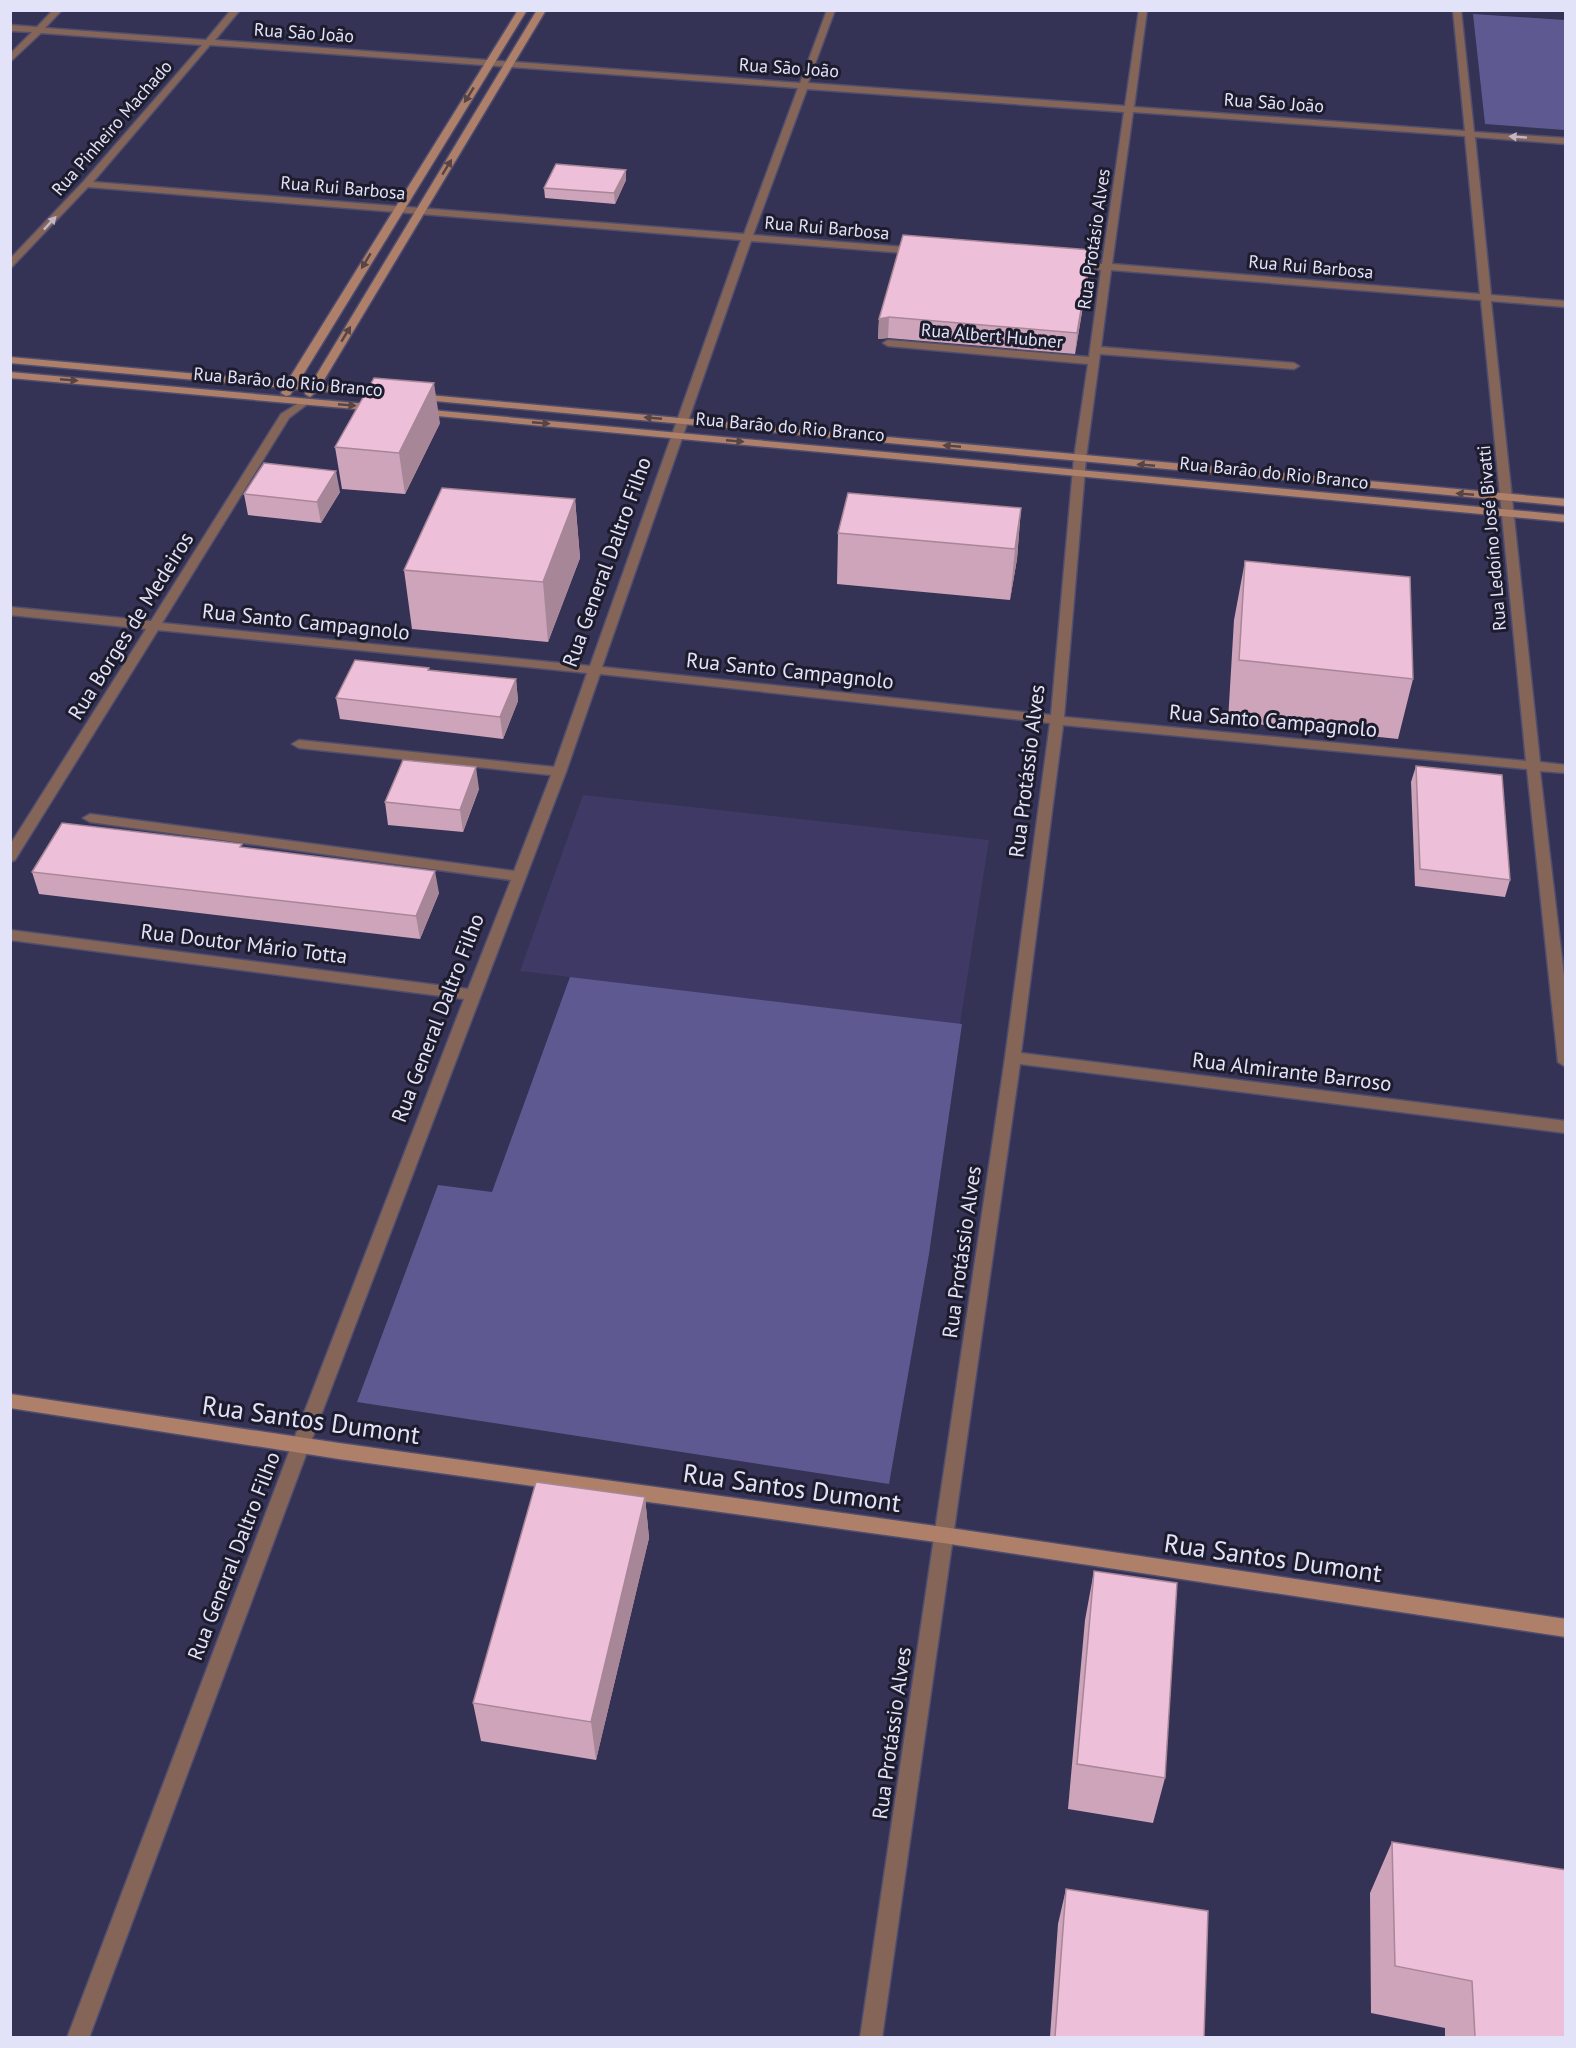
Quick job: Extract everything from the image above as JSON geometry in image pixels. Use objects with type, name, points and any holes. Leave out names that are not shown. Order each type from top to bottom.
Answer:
[{"type":"street","points":[[10,60],[58,10]]},
{"type":"street","name":"Rua Pinheiro Machado","points":[[10,266],[86,184],[236,10]]},
{"type":"street","points":[[285,416],[282,400],[523,10]]},
{"type":"street","points":[[305,402],[542,10]]},
{"type":"street","name":"Rua General Daltro Filho","points":[[78,2037],[301,1444],[559,772],[747,238],[831,10]]},
{"type":"street","name":"Rua Protásio Alves","points":[[1080,465],[1143,10]]},
{"type":"street","name":"Rua Ledoíno José Bivatti","points":[[1458,10],[1532,766],[1566,1062]]},
{"type":"street","name":"Rua São João","points":[[10,28],[1566,141]]},
{"type":"street","name":"Rua Rui Barbosa","points":[[86,184],[933,253]]},
{"type":"street","name":"Rua Rui Barbosa","points":[[1060,263],[1566,304]]},
{"type":"street","name":"Rua Albert Hubner","points":[[888,343],[1294,366]]},
{"type":"street","name":"Rua Barão do Rio Branco","points":[[10,360],[314,387],[680,428],[1080,465],[1566,503]]},
{"type":"street","name":"Rua Barão do Rio Branco","points":[[10,375],[387,409]]},
{"type":"street","name":"Rua Borges de Medeiros","points":[[10,857],[285,416],[305,402]]},
{"type":"street","name":"Rua Barão do Rio Branco","points":[[410,411],[680,428]]},
{"type":"street","name":"Rua Barão do Rio Branco","points":[[1080,465],[1566,519]]},
{"type":"street","name":"Rua Protássio Alves","points":[[871,2037],[1013,1058],[1057,720],[1080,465]]},
{"type":"street","name":"Rua Santo Campagnolo","points":[[10,611],[1057,720],[1566,769]]},
{"type":"street","points":[[299,744],[559,772]]},
{"type":"street","points":[[90,818],[519,876]]},
{"type":"street","name":"Rua Doutor Mário Totta","points":[[10,935],[472,995]]},
{"type":"street","name":"Rua Almirante Barroso","points":[[1013,1058],[1566,1127]]},
{"type":"street","name":"Rua Santos Dumont","points":[[10,1401],[943,1535],[1566,1628]]},
{"type":"shaded area","points":[[1473,14],[1565,20],[1565,130],[1485,124]]},
{"type":"shaded area","points":[[583,795],[989,840],[960,1024],[520,971]]},
{"type":"shaded area","points":[[570,977],[962,1024],[929,1254],[889,1484],[357,1402],[438,1185],[492,1192]]},
{"type":"building","points":[[556,164],[626,170],[614,193],[544,188]]},
{"type":"building","points":[[903,235],[1091,250],[1077,333],[889,317],[879,319]]},
{"type":"building","points":[[374,378],[434,383],[399,453],[335,447]]},
{"type":"building","points":[[264,463],[336,471],[317,502],[244,494]]},
{"type":"building","points":[[442,488],[575,499],[543,582],[404,570]]},
{"type":"building","points":[[848,493],[1021,508],[1015,549],[838,533]]},
{"type":"building","points":[[1245,561],[1410,577],[1413,679],[1239,660]]},
{"type":"building","points":[[355,660],[516,679],[500,717],[336,698]]},
{"type":"building","points":[[403,760],[476,767],[460,810],[385,802]]},
{"type":"building","points":[[1416,766],[1502,775],[1510,880],[1420,869]]},
{"type":"building","points":[[62,823],[242,844],[240,847],[435,871],[416,916],[32,872]]},
{"type":"building","points":[[536,1482],[645,1497],[591,1722],[473,1703]]},
{"type":"building","points":[[1094,1571],[1177,1583],[1165,1778],[1077,1764]]},
{"type":"building","points":[[1392,1842],[1566,1870],[1566,2037],[1475,2037],[1472,1981],[1395,1966]]},
{"type":"building","points":[[1066,1889],[1208,1911],[1204,2037],[1055,2037]]}]
